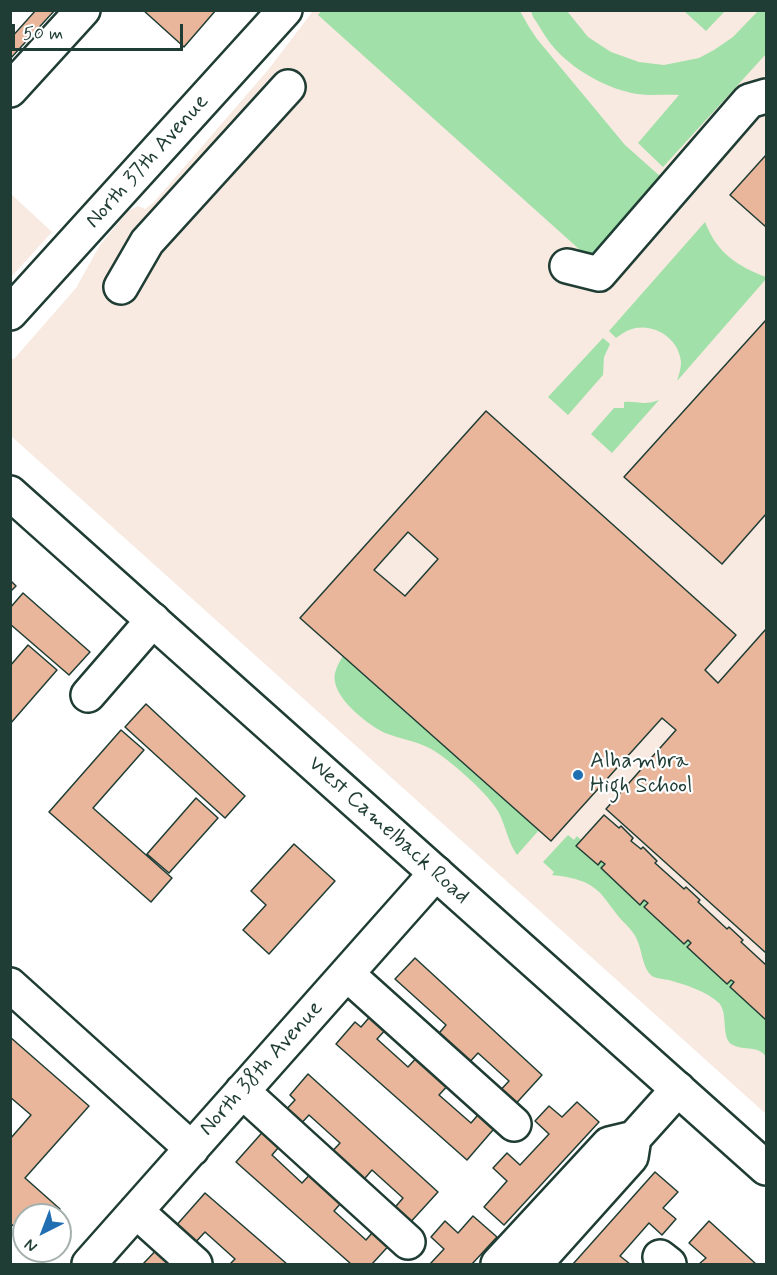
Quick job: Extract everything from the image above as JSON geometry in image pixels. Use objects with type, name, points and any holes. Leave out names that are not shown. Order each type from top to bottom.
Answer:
[{"type":"main road","points":[[10,90],[83,10]]},
{"type":"main road","name":"North 37th Avenue","points":[[10,313],[268,16]]},
{"type":"main road","points":[[121,287],[147,242],[288,87]]},
{"type":"main road","points":[[567,266],[599,274],[749,101],[766,96]]},
{"type":"main road","name":"West Camelback Road","points":[[10,493],[766,1168]]},
{"type":"main road","points":[[88,694],[153,620]]},
{"type":"main road","name":"North 38th Avenue","points":[[89,1264],[436,873]]},
{"type":"main road","points":[[347,974],[514,1125]]},
{"type":"main road","points":[[10,985],[192,1149]]},
{"type":"main road","points":[[535,1264],[631,1157],[634,1138],[678,1089]]},
{"type":"main road","points":[[242,1091],[408,1242]]},
{"type":"main road","points":[[498,1264],[609,1144],[634,1138]]},
{"type":"main road","points":[[136,1211],[195,1264]]},
{"type":"shaded area","name":"Alhambra High School","points":[[313,11],[766,11],[766,1114],[11,436],[11,359],[14,359],[76,288],[100,245],[128,211],[138,206],[145,209],[154,202],[268,70]]},
{"type":"shaded area","points":[[11,194],[52,232],[11,277]]},
{"type":"green space","points":[[322,10],[520,11],[537,39],[625,145],[661,177],[589,258],[318,15]]},
{"type":"green space","points":[[531,11],[567,11],[588,37],[611,52],[639,62],[664,65],[699,58],[733,37],[758,11],[766,11],[766,54],[663,167],[638,143],[679,95],[626,92],[594,78],[574,66],[557,51]]},
{"type":"green space","points":[[684,11],[725,11],[706,31]]},
{"type":"green space","points":[[705,222],[716,242],[729,257],[766,279],[677,381],[681,364],[679,353],[675,345],[662,333],[637,328],[616,338],[609,331]]},
{"type":"green space","points":[[603,338],[610,344],[604,357],[603,375],[568,415],[548,397]]},
{"type":"green space","points":[[659,400],[612,453],[591,434],[614,408],[624,408],[624,402],[644,403]]},
{"type":"green space","points":[[343,656],[539,830],[517,855],[496,808],[465,775],[433,750],[378,729],[348,704],[337,689],[335,679],[336,669]]},
{"type":"green space","points":[[568,835],[574,840],[577,836],[581,840],[576,846],[597,865],[601,861],[605,864],[601,868],[640,904],[644,900],[648,903],[644,908],[684,944],[688,940],[691,943],[687,947],[727,984],[731,980],[734,982],[730,987],[766,1020],[766,1057],[759,1051],[737,1047],[729,1042],[725,1032],[724,1013],[714,999],[689,986],[652,976],[630,928],[597,890],[579,880],[552,875],[554,872],[543,862]]},
{"type":"building","points":[[36,10],[55,10],[10,59],[10,39]]},
{"type":"building","points":[[143,10],[216,10],[184,47]]},
{"type":"building","points":[[766,155],[766,227],[730,195]]},
{"type":"building","points":[[766,320],[766,514],[722,564],[624,477]]},
{"type":"building","points":[[486,411],[736,635],[705,670],[718,683],[766,629],[766,953],[606,809],[676,730],[662,718],[551,841],[300,618]],"holes":[[[408,532],[438,559],[405,596],[374,570]]]},
{"type":"building","points":[[10,580],[16,586],[10,592]]},
{"type":"building","points":[[23,593],[90,652],[69,675],[10,624],[10,608]]},
{"type":"building","points":[[28,645],[57,670],[10,724],[10,666]]},
{"type":"building","points":[[146,704],[245,796],[225,818],[125,727]]},
{"type":"building","points":[[121,730],[144,750],[93,808],[172,878],[151,902],[49,812]]},
{"type":"building","points":[[196,798],[218,818],[169,873],[147,854]]},
{"type":"building","points":[[604,815],[619,828],[621,826],[633,838],[631,841],[641,849],[643,847],[657,861],[655,863],[684,889],[686,887],[700,900],[698,902],[727,929],[729,927],[743,940],[741,942],[766,965],[766,1020],[730,987],[734,982],[731,980],[727,984],[687,947],[691,943],[688,940],[684,944],[644,907],[648,903],[644,900],[640,905],[601,868],[605,864],[601,861],[598,865],[576,846]]},
{"type":"building","points":[[294,844],[335,881],[269,954],[243,930],[266,905],[251,891]]},
{"type":"building","points":[[415,958],[542,1075],[511,1109],[496,1095],[509,1081],[478,1053],[465,1067],[434,1039],[446,1025],[395,979]]},
{"type":"building","points":[[374,1012],[389,1026],[377,1039],[408,1067],[420,1054],[451,1082],[439,1095],[471,1123],[483,1109],[499,1123],[467,1160],[336,1044],[355,1022],[361,1027]]},
{"type":"building","points":[[10,1037],[89,1106],[25,1178],[53,1203],[12,1203],[12,1225],[10,1223],[10,1139],[31,1115],[10,1097]]},
{"type":"building","points":[[308,1074],[438,1192],[407,1226],[391,1212],[403,1198],[372,1170],[360,1184],[328,1156],[340,1143],[309,1115],[297,1128],[282,1114],[295,1100],[290,1095]]},
{"type":"building","points":[[577,1102],[599,1122],[504,1225],[484,1207],[507,1181],[493,1168],[507,1153],[520,1165],[549,1134],[535,1121],[549,1106],[562,1117]]},
{"type":"building","points":[[268,1126],[284,1141],[272,1155],[302,1183],[316,1168],[347,1196],[334,1211],[366,1240],[378,1226],[394,1240],[372,1264],[351,1264],[236,1162]]},
{"type":"building","points":[[655,1172],[678,1192],[663,1208],[676,1219],[662,1235],[649,1223],[620,1256],[630,1264],[573,1264]]},
{"type":"building","points":[[205,1193],[287,1264],[230,1264],[235,1259],[205,1232],[193,1245],[174,1228]]},
{"type":"building","points":[[473,1216],[497,1237],[472,1264],[430,1264],[444,1249],[431,1237],[445,1221],[458,1233]]},
{"type":"building","points":[[709,1221],[756,1264],[699,1264],[706,1258],[689,1243]]},
{"type":"building","points":[[161,1245],[174,1264],[143,1264]]},
{"type":"place","name":"Alhambra High School","points":[[578,775]]}]
